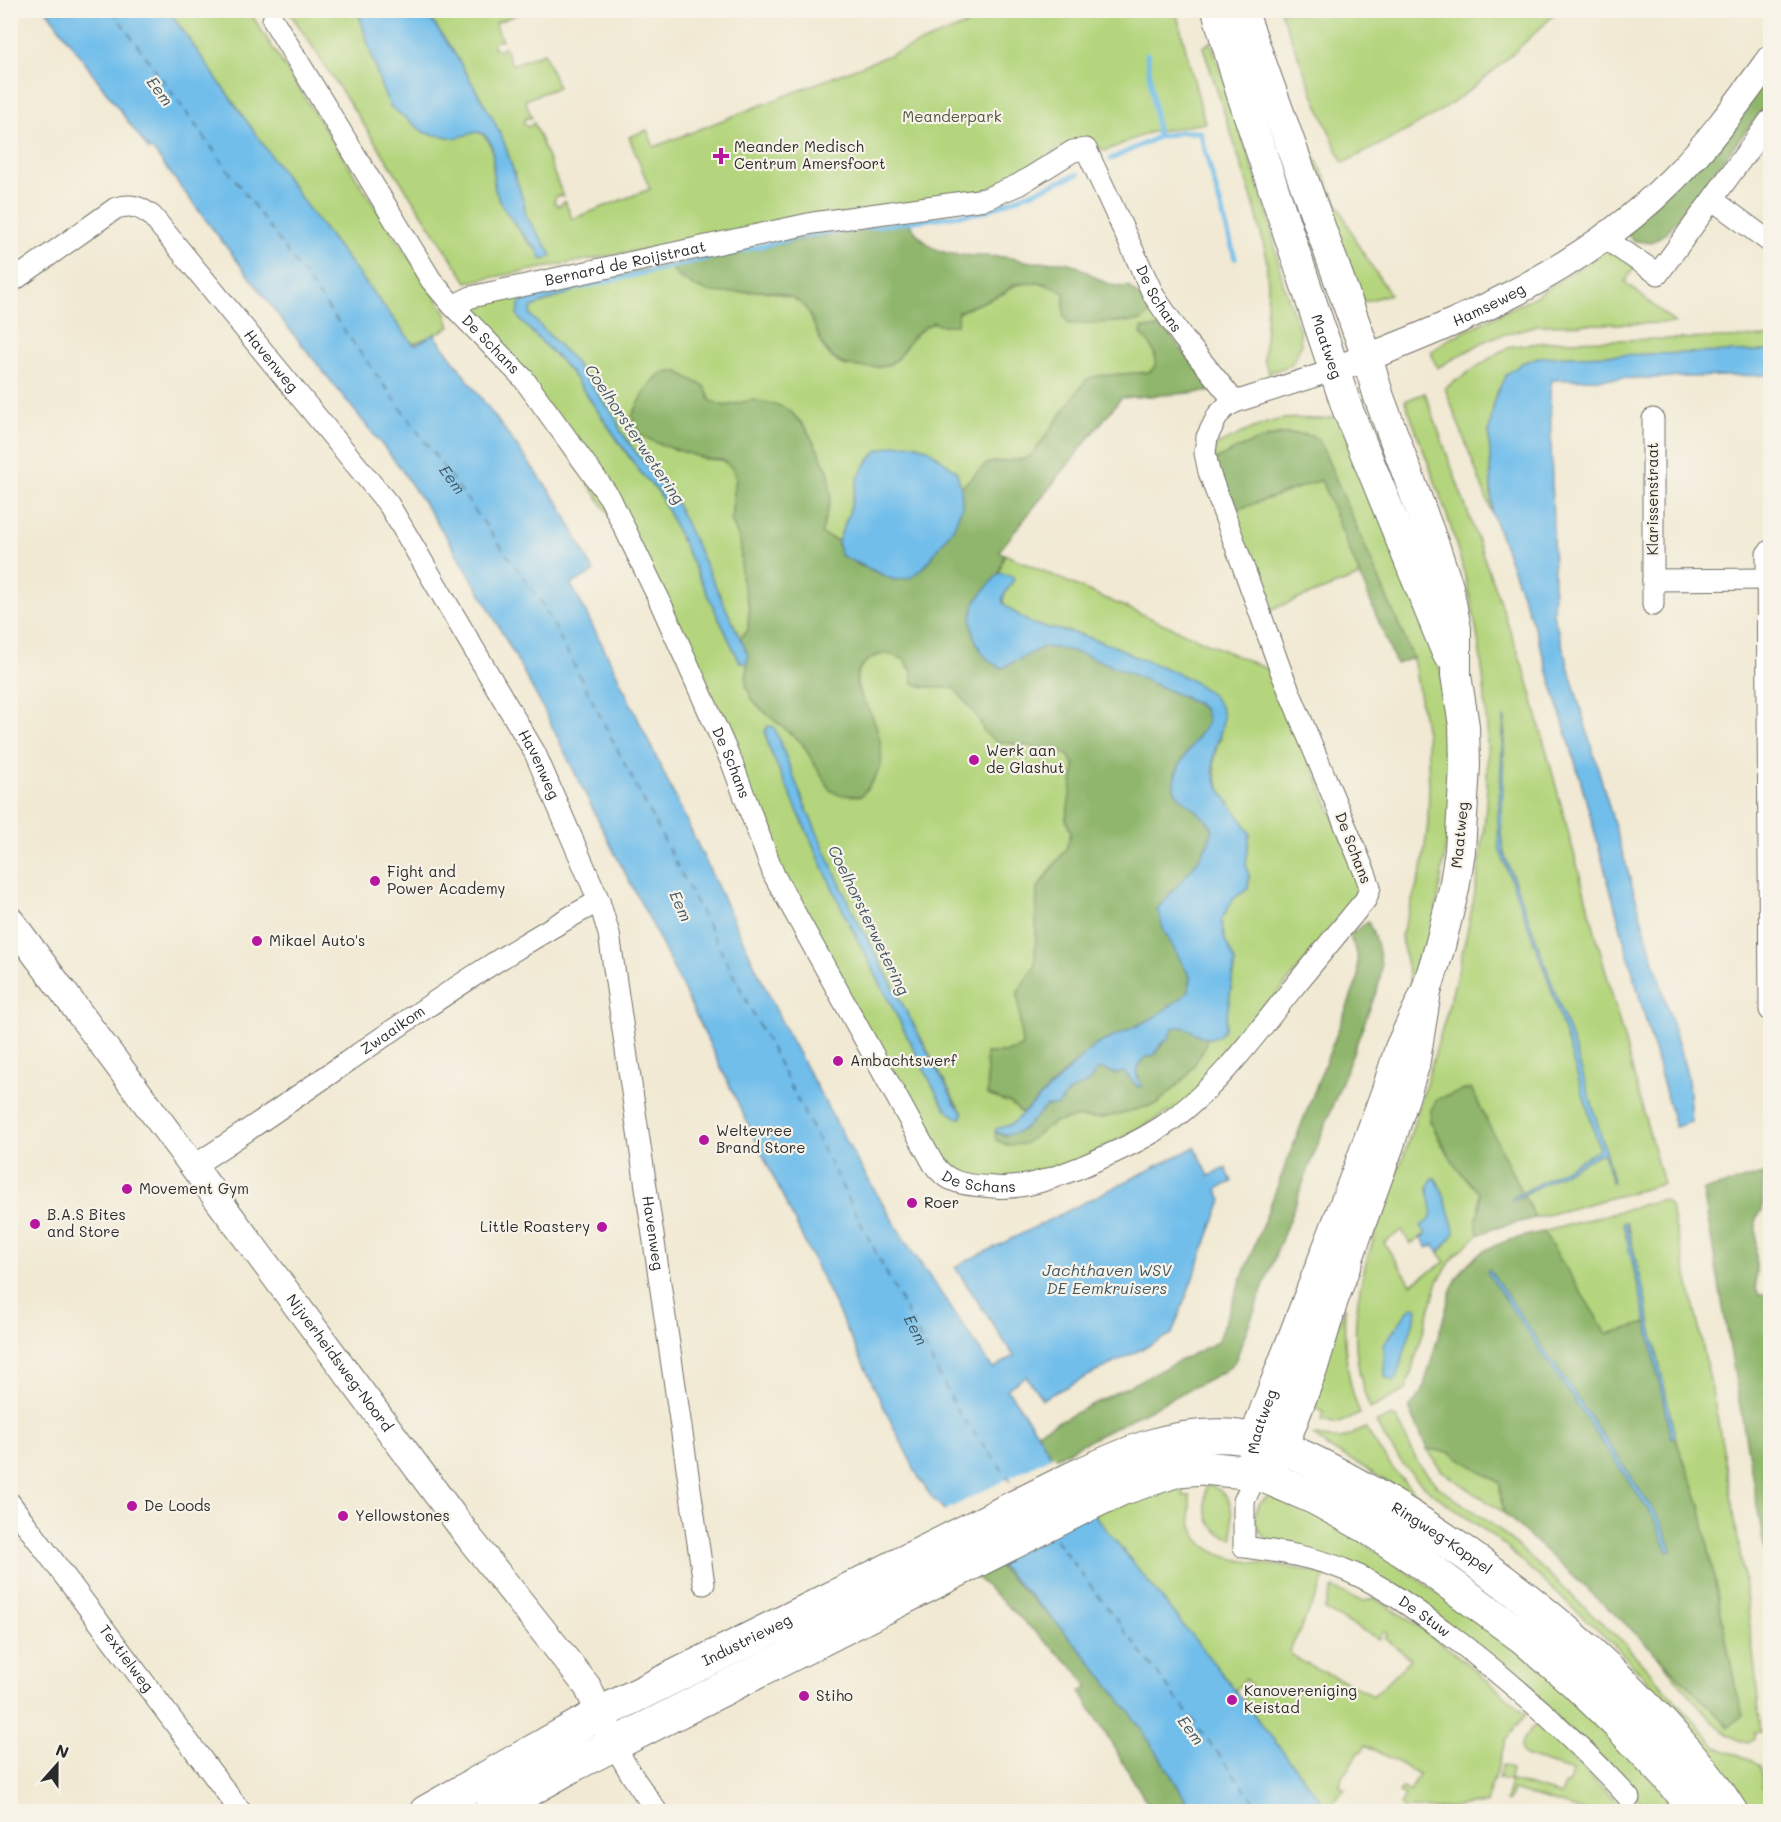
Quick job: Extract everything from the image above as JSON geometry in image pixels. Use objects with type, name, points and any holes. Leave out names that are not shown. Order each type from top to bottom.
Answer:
[{"type":"main road","name":"Maatweg","points":[[1216,10],[1241,92],[1347,408],[1456,675]]},
{"type":"main road","name":"Maatweg","points":[[1242,10],[1448,587],[1456,629],[1456,675],[1464,726],[1465,765],[1460,851],[1452,900],[1426,992],[1404,1038],[1356,1175],[1268,1445],[1253,1458],[1257,1473]]},
{"type":"main road","name":"Ringweg-Koppel","points":[[1082,1490],[1122,1456],[1164,1441],[1204,1436],[1230,1436],[1268,1445],[1334,1472],[1436,1532],[1507,1583],[1563,1629],[1666,1727],[1699,1766],[1731,1812]]},
{"type":"main road","name":"Ringweg-Koppel","points":[[1082,1490],[1121,1489],[1178,1470],[1202,1468],[1257,1473],[1315,1498],[1366,1526],[1419,1561],[1524,1638],[1575,1682],[1620,1726],[1668,1776],[1695,1812]]},
{"type":"main road","name":"Industrieweg","points":[[489,1812],[970,1547],[1082,1490]]},
{"type":"main road","name":"Industrieweg","points":[[426,1812],[601,1713],[970,1547]]},
{"type":"street","points":[[273,20],[420,263],[453,306]]},
{"type":"street","name":"Hamseweg","points":[[1334,370],[1422,336],[1514,295],[1604,238],[1632,216],[1690,162],[1730,114],[1770,58]]},
{"type":"street","points":[[1604,238],[1658,274],[1770,120]]},
{"type":"street","name":"Bernard de Roijstraat","points":[[453,306],[471,297],[813,223],[985,199],[1018,185],[1073,151],[1086,149],[1102,183]]},
{"type":"street","name":"De Schans","points":[[1102,183],[1154,296],[1183,338],[1235,402]]},
{"type":"street","points":[[1713,200],[1770,242]]},
{"type":"street","name":"Havenweg","points":[[10,283],[116,208],[132,205],[142,208],[152,216],[389,505],[535,753],[599,901],[609,934],[704,1584]]},
{"type":"street","name":"De Schans","points":[[453,306],[523,378],[610,498],[657,596],[732,764],[780,887],[936,1169],[950,1180],[966,1185],[1001,1188],[1028,1185],[1067,1172],[1111,1154],[1164,1126],[1199,1096],[1231,1063],[1370,892],[1365,873],[1282,674],[1209,472],[1206,453],[1207,437],[1218,415],[1235,402],[1334,370]]},
{"type":"street","name":"Klarissenstraat","points":[[1653,419],[1653,605]]},
{"type":"street","points":[[1770,551],[1767,554],[1770,713],[1770,1010]]},
{"type":"street","points":[[1653,580],[1767,579]]},
{"type":"street","name":"Zwaaikom","points":[[192,1167],[422,1010],[599,901]]},
{"type":"street","name":"Nijverheidsweg-Noord","points":[[10,920],[471,1540],[587,1686],[614,1745],[657,1812]]},
{"type":"street","name":"De Stuw","points":[[1257,1473],[1244,1501],[1244,1547],[1291,1554],[1349,1571],[1379,1586],[1419,1612],[1508,1681],[1583,1749],[1629,1798]]},
{"type":"street","name":"Textielweg","points":[[10,1503],[242,1812]]},
{"type":"green space","points":[[169,11],[249,11],[444,309],[450,327],[413,344],[310,211]]},
{"type":"green space","name":"Meanderpark","points":[[289,11],[358,11],[382,89],[390,106],[425,133],[477,132],[484,136],[491,148],[495,189],[502,203],[532,246],[538,251],[551,253],[526,216],[504,142],[492,117],[453,51],[425,11],[526,11],[495,23],[502,41],[495,41],[493,47],[499,51],[504,46],[512,65],[544,53],[558,87],[525,100],[532,118],[526,118],[523,123],[528,127],[534,123],[563,196],[556,196],[554,202],[559,206],[565,201],[572,219],[650,189],[629,137],[647,130],[654,147],[1002,11],[1176,11],[1205,123],[1148,133],[1105,151],[1088,143],[1069,144],[976,196],[813,218],[467,282]]},
{"type":"green space","points":[[1280,11],[1558,11],[1464,95],[1410,129],[1343,163]]},
{"type":"green space","points":[[1211,42],[1269,218],[1283,283],[1300,332],[1301,346],[1291,365],[1269,373],[1264,360],[1268,286],[1266,254],[1255,208],[1203,47]]},
{"type":"green space","points":[[1770,75],[1770,100],[1667,232],[1651,243],[1635,241],[1627,235]]},
{"type":"green space","points":[[1293,113],[1358,245],[1390,294],[1363,302]]},
{"type":"green space","points":[[907,220],[928,244],[950,254],[1069,263],[1105,283],[1120,287],[1128,286],[1151,308],[1148,315],[1141,321],[1069,324],[1064,316],[1064,293],[1046,283],[1014,284],[1004,293],[958,312],[957,325],[938,325],[934,322],[924,328],[911,339],[896,359],[886,366],[852,366],[835,359],[828,352],[807,310],[799,302],[783,294],[767,291],[718,293],[702,290],[685,281],[669,265]]},
{"type":"green space","points":[[1611,247],[1636,265],[1625,282],[1675,323],[1537,325],[1489,339],[1437,368],[1431,352],[1447,340],[1534,297]]},
{"type":"green space","points":[[669,265],[679,279],[741,293],[771,292],[794,298],[808,311],[823,347],[832,358],[848,366],[880,367],[896,360],[909,341],[924,327],[1026,283],[1049,286],[1064,293],[1064,316],[1151,308],[1166,330],[1142,329],[1155,358],[1154,369],[1150,372],[1086,380],[1032,455],[1024,459],[988,463],[961,487],[956,471],[858,478],[849,513],[838,541],[821,534],[831,498],[829,473],[805,427],[789,410],[752,400],[725,406],[711,401],[659,444],[706,459],[722,460],[732,468],[736,477],[731,519],[741,545],[741,577],[749,607],[748,630],[740,638],[670,490],[638,455],[573,360],[531,316],[532,307],[574,291],[523,300],[520,320],[575,378],[629,457],[659,493],[740,662],[747,663],[746,685],[761,709],[802,743],[830,790],[872,716],[859,690],[857,676],[859,671],[870,659],[886,654],[904,659],[922,688],[933,686],[954,688],[977,716],[985,733],[996,741],[1053,750],[1068,755],[1075,767],[1066,819],[1071,833],[1066,849],[1037,889],[1035,966],[1018,992],[1022,1047],[1004,1053],[986,1053],[988,1095],[1010,1103],[1023,1114],[1012,1124],[1002,1128],[1041,1131],[1054,1122],[1076,1118],[1103,1118],[1157,1104],[1203,1051],[1207,1038],[1219,1036],[1225,1028],[1235,961],[1225,940],[1221,920],[1234,898],[1248,889],[1249,876],[1246,864],[1250,833],[1226,799],[1216,776],[1214,764],[1221,737],[1133,656],[1076,633],[1034,625],[1009,608],[1003,600],[1014,578],[999,573],[1004,554],[1274,672],[1361,884],[1359,896],[1188,1102],[1065,1168],[1001,1184],[947,1171],[776,870],[662,594],[477,316],[476,307],[482,299]],"holes":[[[774,728],[806,808],[851,908],[963,1113],[959,1118],[946,1109],[939,1098],[844,913],[769,748]]]},
{"type":"green space","points":[[1142,328],[1166,330],[1215,391],[1121,398],[999,551],[1004,554],[999,573],[975,604],[982,650],[993,664],[1002,668],[1041,648],[1057,647],[1120,668],[1197,704],[1205,711],[1208,722],[1175,772],[1176,792],[1206,818],[1213,829],[1202,854],[1177,951],[1187,970],[1190,985],[1182,999],[1172,1007],[1094,1047],[1067,1070],[1023,1114],[1010,1103],[988,1095],[986,1053],[1004,1053],[1022,1047],[1018,992],[1035,966],[1037,889],[1066,849],[1071,833],[1066,819],[1075,767],[1068,755],[1053,750],[996,741],[985,733],[977,716],[954,688],[928,687],[913,683],[912,671],[904,659],[881,654],[866,661],[859,669],[856,679],[859,693],[878,731],[881,745],[880,768],[861,796],[839,795],[830,790],[802,743],[761,709],[752,699],[746,685],[748,655],[740,638],[748,630],[749,607],[741,577],[741,545],[731,519],[736,477],[732,468],[722,460],[706,459],[659,444],[640,435],[632,416],[648,386],[660,374],[677,371],[705,387],[711,401],[725,406],[752,400],[775,404],[789,410],[805,427],[829,474],[831,498],[821,534],[838,541],[838,546],[857,564],[894,580],[926,565],[954,527],[962,506],[961,487],[988,463],[1024,459],[1032,455],[1086,380],[1096,376],[1149,372],[1154,368],[1156,358],[1141,334]]},
{"type":"green space","points":[[1770,337],[1770,351],[1539,357],[1522,363],[1495,397],[1489,431],[1492,513],[1445,388],[1501,351],[1513,346],[1558,341]]},
{"type":"green space","points":[[1425,393],[1526,675],[1663,1184],[1535,1218],[1471,1088],[1430,1121],[1442,1145],[1479,1193],[1478,1235],[1455,1255],[1438,1281],[1406,1390],[1370,1409],[1359,1372],[1355,1336],[1358,1302],[1365,1268],[1411,1133],[1461,959],[1481,854],[1487,776],[1485,698],[1475,620],[1445,508],[1405,401]],"holes":[[[1433,1178],[1436,1179],[1444,1196],[1447,1212],[1446,1245],[1439,1252],[1445,1262],[1411,1284],[1384,1243],[1402,1230],[1410,1244],[1427,1234],[1426,1223],[1432,1215],[1428,1187]]]},
{"type":"green space","points":[[1340,415],[1434,644],[1443,680],[1450,727],[1453,803],[1431,943],[1411,986],[1401,936],[1422,869],[1428,823],[1429,786],[1427,739],[1413,658],[1319,440],[1293,433],[1279,434],[1252,443],[1214,461],[1215,447],[1259,426],[1284,419],[1325,419]]},
{"type":"green space","points":[[1291,434],[1312,436],[1319,440],[1413,658],[1396,664],[1321,480],[1230,512],[1214,461],[1251,443]]},
{"type":"green space","points":[[1321,480],[1360,576],[1267,611],[1230,512]]},
{"type":"green space","points":[[1368,922],[1381,962],[1378,987],[1235,1361],[1225,1371],[1053,1459],[1037,1432],[1217,1342],[1358,979],[1357,953],[1349,935]]},
{"type":"green space","points":[[1181,1025],[1207,1038],[1203,1051],[1187,1076],[1157,1104],[1103,1118],[1076,1118],[1054,1122],[1024,1144],[1007,1145],[996,1140],[995,1132],[1005,1136],[1027,1125],[1046,1106],[1062,1102],[1067,1093],[1089,1082],[1097,1070],[1102,1069],[1117,1074],[1124,1072],[1138,1087],[1139,1077],[1136,1072],[1142,1059],[1157,1053],[1173,1028]]},
{"type":"green space","points":[[1471,1088],[1522,1193],[1511,1199],[1512,1201],[1524,1196],[1535,1218],[1478,1235],[1476,1222],[1480,1206],[1479,1193],[1456,1167],[1430,1121],[1431,1110],[1437,1099]]},
{"type":"green space","points":[[1763,1174],[1762,1211],[1756,1218],[1756,1289],[1759,1295],[1770,1295],[1770,1580],[1703,1191]]},
{"type":"green space","points":[[1660,1200],[1666,1201],[1670,1206],[1686,1271],[1714,1402],[1737,1533],[1747,1599],[1761,1733],[1754,1733],[1754,1740],[1749,1743],[1737,1739],[1711,1720],[1656,1654],[1729,1727],[1742,1715],[1700,1505],[1675,1437],[1627,1222],[1623,1224],[1647,1323],[1607,1335],[1543,1232]]},
{"type":"green space","points":[[1543,1232],[1607,1334],[1647,1323],[1671,1438],[1675,1437],[1700,1505],[1735,1686],[1743,1715],[1729,1727],[1631,1629],[1504,1513],[1500,1483],[1450,1452],[1427,1449],[1409,1408],[1422,1393],[1451,1292],[1466,1266],[1487,1249],[1500,1243]]},
{"type":"green space","points":[[1345,1306],[1346,1361],[1351,1388],[1360,1414],[1336,1424],[1322,1420],[1324,1412],[1308,1406]]},
{"type":"green space","points":[[1392,1416],[1397,1419],[1418,1463],[1437,1486],[1500,1530],[1626,1645],[1715,1745],[1726,1752],[1753,1760],[1760,1766],[1762,1786],[1770,1805],[1770,1811],[1742,1811],[1702,1751],[1643,1676],[1616,1647],[1505,1546],[1435,1495],[1410,1473],[1376,1423]]},
{"type":"green space","points":[[1366,1428],[1390,1466],[1421,1498],[1419,1502],[1327,1447],[1313,1435],[1341,1439]]},
{"type":"green space","points":[[1427,1449],[1450,1452],[1500,1483],[1504,1513],[1442,1471]]},
{"type":"green space","points":[[1206,1485],[1216,1488],[1227,1498],[1232,1513],[1233,1539],[1217,1531],[1208,1519],[1205,1503]]},
{"type":"green space","points":[[1183,1486],[1183,1496],[1190,1496],[1190,1517],[1193,1529],[1201,1543],[1215,1552],[1232,1558],[1309,1571],[1325,1576],[1289,1652],[1298,1659],[1373,1696],[1411,1659],[1385,1638],[1388,1634],[1384,1631],[1379,1639],[1324,1610],[1333,1588],[1363,1602],[1374,1598],[1414,1623],[1453,1652],[1526,1714],[1506,1740],[1486,1803],[1438,1809],[1403,1808],[1400,1805],[1405,1796],[1399,1793],[1402,1788],[1410,1792],[1419,1774],[1366,1745],[1362,1752],[1359,1751],[1342,1777],[1340,1786],[1345,1789],[1338,1795],[1329,1811],[1243,1701],[1251,1686],[1245,1679],[1235,1691],[1093,1513]]},
{"type":"green space","points":[[1273,1494],[1319,1513],[1526,1652],[1684,1811],[1645,1811],[1642,1809],[1645,1806],[1608,1765],[1474,1645],[1267,1539],[1257,1527],[1255,1515],[1260,1503]]},
{"type":"green space","points":[[993,1561],[1062,1629],[1116,1694],[1164,1763],[1192,1811],[1152,1811],[1080,1691],[1088,1687],[1076,1670],[972,1573]]},
{"type":"green space","points":[[1537,1723],[1617,1803],[1615,1811],[1584,1811],[1513,1790],[1509,1801],[1506,1801],[1511,1782],[1498,1779],[1502,1765],[1511,1769],[1509,1780],[1561,1795],[1565,1784],[1569,1784],[1572,1771],[1525,1756],[1522,1752],[1521,1747],[1526,1735]]},
{"type":"water","points":[[47,11],[169,11],[310,211],[413,344],[416,345],[434,334],[560,505],[594,572],[571,584],[611,662],[784,1027],[856,1159],[905,1241],[993,1369],[1014,1356],[955,1267],[1195,1147],[1209,1176],[1226,1168],[1232,1182],[1217,1189],[1222,1200],[1172,1334],[1042,1399],[1026,1376],[1007,1389],[1053,1459],[1093,1513],[1329,1811],[1192,1811],[1148,1739],[1116,1694],[1080,1650],[1046,1612],[930,1495],[892,1424],[652,924],[544,710],[484,599],[448,539],[399,466],[279,316],[152,149],[149,150]]},
{"type":"water","points":[[358,11],[425,11],[453,51],[492,117],[504,142],[526,216],[551,253],[551,257],[542,260],[537,250],[502,206],[495,190],[492,145],[484,134],[477,132],[455,138],[425,133],[390,106],[382,89]]},
{"type":"water","points":[[572,287],[576,289],[574,291],[532,307],[531,316],[573,360],[616,418],[621,432],[638,455],[670,490],[748,655],[747,663],[740,662],[659,493],[640,472],[575,378],[520,320],[517,314],[519,304],[523,300]]},
{"type":"water","points":[[1770,351],[1770,375],[1552,380],[1550,392],[1553,614],[1688,1078],[1691,1122],[1675,1127],[1580,778],[1536,632],[1492,513],[1489,431],[1495,397],[1506,375],[1522,363],[1539,357]]},
{"type":"water","points":[[914,444],[928,449],[956,471],[961,487],[962,506],[954,527],[926,565],[910,578],[894,580],[840,555],[838,541],[849,513],[858,478],[866,464],[877,451],[895,445]]},
{"type":"water","points":[[999,573],[1014,578],[1003,596],[1003,602],[1029,622],[1116,647],[1187,678],[1215,699],[1221,709],[1223,719],[1213,762],[1214,775],[1220,789],[1250,833],[1246,864],[1249,876],[1248,889],[1234,898],[1221,920],[1225,940],[1235,961],[1225,1028],[1219,1036],[1208,1038],[1183,1027],[1173,1028],[1168,1039],[1161,1043],[1154,1056],[1144,1058],[1140,1063],[1136,1072],[1141,1087],[1138,1087],[1124,1072],[1117,1074],[1102,1069],[1097,1070],[1089,1082],[1067,1093],[1058,1106],[1046,1106],[1024,1128],[1011,1134],[995,1132],[996,1129],[1012,1124],[1094,1046],[1151,1019],[1183,997],[1189,989],[1191,979],[1164,931],[1157,909],[1197,861],[1210,840],[1213,829],[1180,797],[1174,785],[1179,767],[1208,722],[1205,711],[1197,703],[1129,673],[1088,656],[1063,649],[1043,647],[1002,668],[994,664],[987,658],[976,641],[972,613],[977,600]]},
{"type":"water","points":[[1504,718],[1501,835],[1504,853],[1577,1057],[1613,1182],[1604,1154],[1601,1153],[1512,1201],[1511,1199],[1597,1151],[1599,1147],[1550,985],[1499,848],[1498,818]]},
{"type":"water","points":[[768,726],[774,727],[806,808],[851,908],[955,1103],[963,1113],[962,1118],[951,1114],[939,1098],[844,913],[769,748],[765,731]]},
{"type":"water","points":[[1434,1178],[1442,1192],[1455,1233],[1439,1252],[1433,1245],[1428,1248],[1421,1237],[1426,1234],[1421,1226],[1428,1220],[1431,1213],[1428,1189],[1429,1183]]},
{"type":"water","points":[[1626,1222],[1675,1437],[1671,1438],[1623,1223]]},
{"type":"water","points":[[1489,1269],[1657,1515],[1671,1551],[1668,1551],[1653,1517],[1487,1272]]},
{"type":"water","points":[[1411,1307],[1416,1307],[1417,1310],[1396,1379],[1393,1381],[1385,1377],[1384,1344]]},
{"type":"pier","points":[[1054,1455],[1068,1473],[994,1566],[942,1512]]},
{"type":"waterway","points":[[1111,159],[1158,137],[1147,54]]},
{"type":"waterway","points":[[1158,137],[1181,132],[1200,132],[1235,258]]},
{"type":"waterway","points":[[569,290],[809,235],[983,212],[1078,174]]},
{"type":"ferry route","points":[[112,10],[542,603],[958,1412],[1017,1489]]},
{"type":"ferry route","points":[[1055,1539],[1255,1802],[1258,1812]]},
{"type":"place","name":"Meander Medisch Centrum Amersfoort","points":[[721,156]]},
{"type":"place","name":"Werk aan de Glashut","points":[[974,760]]},
{"type":"place","name":"Fight and Power Academy","points":[[375,881]]},
{"type":"place","name":"Mikael Auto's","points":[[257,941]]},
{"type":"place","name":"Ambachtswerf","points":[[838,1061]]},
{"type":"place","name":"Weltevree Brand Store","points":[[704,1140]]},
{"type":"place","name":"Movement Gym","points":[[127,1189]]},
{"type":"place","name":"Roer","points":[[912,1203]]},
{"type":"place","name":"B.A.S Bites and Store","points":[[35,1224]]},
{"type":"place","name":"Little Roastery","points":[[602,1227]]},
{"type":"place","name":"De Loods","points":[[132,1506]]},
{"type":"place","name":"Yellowstones","points":[[343,1516]]},
{"type":"place","name":"Stiho","points":[[804,1696]]},
{"type":"place","name":"Kanovereniging Keistad","points":[[1232,1700]]},
{"type":"water label","name":"Eem","points":[[160,91]]},
{"type":"water label","name":"Coelhorsterwetering","points":[[635,434]]},
{"type":"water label","name":"Eem","points":[[452,480]]},
{"type":"water label","name":"Eem","points":[[681,906]]},
{"type":"water label","name":"Coelhorsterwetering","points":[[869,920]]},
{"type":"water label","name":"Jachthaven WSV DE Eemkruisers","points":[[1107,1279]]},
{"type":"water label","name":"Eem","points":[[916,1330]]},
{"type":"water label","name":"Eem","points":[[1191,1730]]}]
